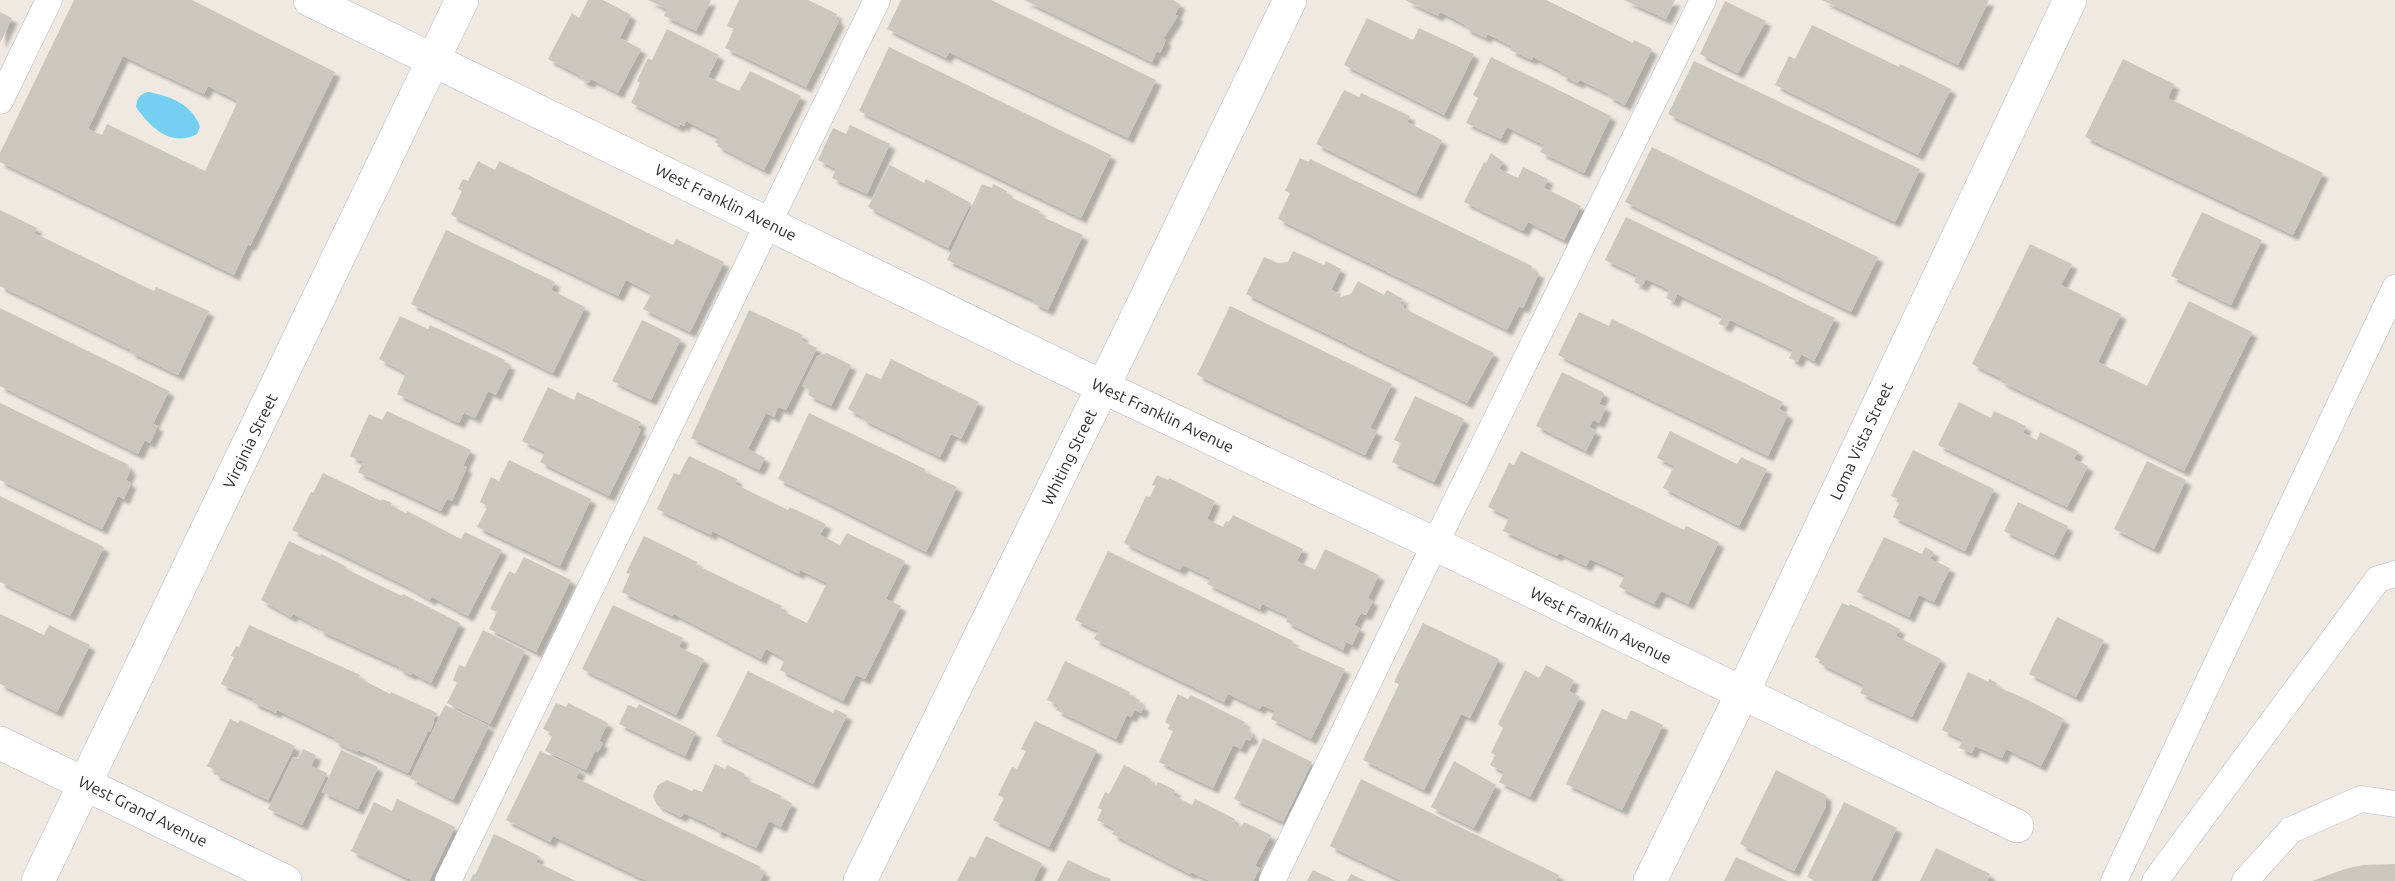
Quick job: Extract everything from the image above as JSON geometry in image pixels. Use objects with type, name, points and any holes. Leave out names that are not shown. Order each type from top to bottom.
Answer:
[{"type":"street","name":"West Franklin Avenue","points":[[310,0],[1103,387],[1435,544],[2018,826]]},
{"type":"street","name":"Virginia Street","points":[[38,881],[462,0]]},
{"type":"street","name":"Whiting Street","points":[[860,881],[1290,0]]},
{"type":"street","name":"Loma Vista Street","points":[[1650,881],[1742,694],[2070,0]]},
{"type":"street","name":"West Grand Avenue","points":[[0,743],[285,881]]},
{"type":"lane","points":[[0,101],[49,0]]},
{"type":"lane","points":[[448,881],[877,0]]},
{"type":"lane","points":[[1272,881],[1703,0]]},
{"type":"lane","points":[[2114,881],[2395,288]]},
{"type":"lane","points":[[2155,881],[2378,579],[2395,574]]},
{"type":"lane","points":[[2245,881],[2291,830],[2361,799],[2395,804]]},
{"type":"water","points":[[148,92],[179,102],[192,112],[200,127],[197,134],[187,138],[170,137],[148,122],[136,107],[139,97]]},
{"type":"building","points":[[74,0],[192,0],[335,72],[234,275],[0,162],[0,153]],"holes":[[[123,56],[204,94],[208,86],[238,101],[205,171],[107,124],[102,135],[88,129]]]},
{"type":"building","points":[[588,0],[603,0],[631,15],[620,38],[641,49],[618,93],[591,79],[589,83],[580,79],[581,76],[548,59],[572,13],[579,18]]},
{"type":"building","points":[[648,0],[711,0],[696,31],[664,16],[667,9]]},
{"type":"building","points":[[739,0],[808,0],[837,14],[835,18],[839,21],[806,87],[725,48],[734,29],[727,26]]},
{"type":"building","points":[[901,0],[991,0],[1156,80],[1128,138],[949,52],[946,58],[887,29]]},
{"type":"building","points":[[1024,0],[1173,0],[1180,4],[1175,15],[1178,16],[1163,39],[1166,40],[1160,53],[1157,51],[1152,62]]},
{"type":"building","points":[[1405,0],[1546,0],[1633,43],[1634,40],[1652,49],[1625,105],[1608,96],[1609,94],[1580,80],[1578,83],[1561,75],[1562,72],[1533,57],[1532,60],[1510,50],[1512,46],[1487,34],[1486,38],[1440,12],[1438,16]]},
{"type":"building","points":[[1624,0],[1675,0],[1666,19]]},
{"type":"building","points":[[1822,0],[1989,0],[1958,65]]},
{"type":"building","points":[[1725,1],[1766,21],[1738,73],[1700,54]]},
{"type":"building","points":[[0,12],[12,18],[0,43]]},
{"type":"building","points":[[1367,18],[1413,40],[1419,28],[1474,54],[1444,115],[1344,65]]},
{"type":"building","points":[[1812,25],[1951,89],[1918,155],[1775,85],[1789,56],[1795,59]]},
{"type":"building","points":[[667,29],[719,55],[708,77],[739,91],[750,71],[801,96],[764,170],[717,146],[715,142],[718,137],[686,121],[684,126],[680,124],[679,127],[631,103],[640,83],[637,81],[648,58],[652,60]]},
{"type":"building","points":[[889,47],[1111,155],[1081,218],[859,111]]},
{"type":"building","points":[[1491,57],[1611,116],[1584,173],[1540,152],[1544,145],[1507,127],[1501,139],[1466,123],[1478,98],[1473,95]]},
{"type":"building","points":[[2123,59],[2174,84],[2168,98],[2323,173],[2293,235],[2085,137]]},
{"type":"building","points":[[1694,61],[1920,169],[1895,222],[1668,114]]},
{"type":"building","points":[[1344,90],[1359,97],[1361,93],[1410,116],[1407,122],[1442,140],[1416,194],[1316,144]]},
{"type":"building","points":[[850,125],[890,144],[867,194],[832,178],[836,169],[818,160],[833,128],[846,134]]},
{"type":"building","points":[[1652,147],[1878,257],[1851,312],[1625,202]]},
{"type":"building","points":[[1491,153],[1503,162],[1499,169],[1518,178],[1523,167],[1548,179],[1544,188],[1581,206],[1564,240],[1528,222],[1523,231],[1464,202]]},
{"type":"building","points":[[1300,158],[1309,162],[1310,159],[1532,266],[1531,269],[1539,273],[1523,308],[1519,306],[1507,330],[1278,219],[1290,193],[1285,191]]},
{"type":"building","points":[[478,161],[495,170],[499,161],[673,245],[676,239],[724,262],[690,332],[643,309],[652,293],[626,280],[618,296],[451,215],[462,191],[458,189],[463,179],[468,181]]},
{"type":"building","points":[[890,165],[924,183],[926,179],[971,203],[948,248],[868,207]]},
{"type":"building","points":[[982,184],[992,188],[993,184],[1007,191],[1006,195],[1040,211],[1038,215],[1083,235],[1048,310],[1033,303],[1034,300],[947,260]]},
{"type":"building","points":[[0,210],[37,228],[34,233],[154,291],[156,287],[209,311],[178,375],[0,286]]},
{"type":"building","points":[[2202,212],[2262,240],[2231,305],[2171,276]]},
{"type":"building","points":[[1626,217],[1835,318],[1814,361],[1801,354],[1798,362],[1789,358],[1793,350],[1730,320],[1726,327],[1719,324],[1722,316],[1677,294],[1674,302],[1666,298],[1670,290],[1646,279],[1642,286],[1634,282],[1637,275],[1605,260]]},
{"type":"building","points":[[446,230],[555,282],[551,290],[585,307],[553,373],[411,304]]},
{"type":"building","points":[[2030,244],[2072,264],[2061,285],[2121,314],[2098,362],[2147,386],[2189,301],[2252,332],[2184,471],[2000,381],[2002,379],[1972,364]]},
{"type":"building","points":[[1293,251],[1324,265],[1326,261],[1341,269],[1331,290],[1341,294],[1340,297],[1351,294],[1358,281],[1384,295],[1387,290],[1403,299],[1400,303],[1404,305],[1403,308],[1494,353],[1467,403],[1246,294],[1264,257],[1278,263],[1288,262]]},
{"type":"building","points":[[1230,306],[1392,384],[1370,428],[1377,431],[1365,455],[1197,375]]},
{"type":"building","points":[[0,308],[169,391],[153,424],[158,426],[150,443],[145,440],[138,454],[0,386]]},
{"type":"building","points":[[749,310],[803,335],[801,340],[817,348],[786,410],[778,407],[774,417],[766,413],[748,449],[765,458],[759,470],[691,438]]},
{"type":"building","points":[[1579,312],[1609,326],[1612,319],[1783,402],[1779,409],[1788,414],[1768,456],[1558,355]]},
{"type":"building","points":[[400,316],[428,329],[430,325],[505,360],[504,362],[510,365],[496,395],[488,391],[475,418],[464,413],[459,423],[397,394],[406,373],[379,359]]},
{"type":"building","points":[[642,320],[681,339],[651,400],[612,381]]},
{"type":"building","points":[[827,353],[851,365],[831,406],[808,395],[810,390],[802,386],[817,356]]},
{"type":"building","points":[[891,359],[979,402],[961,439],[951,434],[940,457],[862,419],[863,417],[848,409],[866,373],[881,379]]},
{"type":"building","points":[[1562,372],[1604,393],[1599,404],[1606,407],[1599,423],[1593,420],[1589,427],[1596,431],[1586,451],[1536,426]]},
{"type":"building","points":[[548,387],[574,400],[577,392],[641,422],[638,428],[641,430],[609,496],[540,462],[545,452],[522,441]]},
{"type":"building","points":[[1415,396],[1464,419],[1434,482],[1392,462],[1401,443],[1394,440]]},
{"type":"building","points":[[1959,402],[1991,418],[1994,411],[2026,426],[2023,433],[2037,440],[2040,432],[2078,451],[2074,459],[2088,466],[2067,507],[1938,445]]},
{"type":"building","points":[[0,403],[129,465],[127,468],[131,469],[126,480],[131,483],[124,499],[118,496],[102,529],[0,480]]},
{"type":"building","points":[[387,411],[471,450],[463,466],[467,467],[452,501],[447,499],[441,511],[358,472],[363,462],[350,456],[369,414],[382,420]]},
{"type":"building","points":[[809,413],[957,487],[926,552],[778,479]]},
{"type":"building","points":[[1670,431],[1737,464],[1741,457],[1767,469],[1739,526],[1663,488],[1674,466],[1657,458]]},
{"type":"building","points":[[1913,450],[1994,489],[1965,551],[1893,517],[1900,500],[1891,496]]},
{"type":"building","points":[[1521,451],[1684,530],[1686,526],[1719,542],[1688,604],[1661,591],[1654,604],[1619,587],[1625,575],[1590,559],[1586,566],[1559,553],[1557,556],[1503,531],[1509,517],[1488,507],[1509,463],[1514,465]]},
{"type":"building","points":[[689,456],[737,479],[735,484],[788,510],[790,507],[826,524],[820,535],[840,545],[847,533],[905,561],[886,599],[901,606],[865,679],[856,675],[843,701],[780,670],[785,659],[766,649],[761,659],[674,614],[672,616],[622,592],[630,574],[626,573],[644,536],[697,562],[696,565],[782,606],[780,610],[807,623],[827,583],[800,570],[799,574],[712,531],[711,535],[657,509],[674,473],[679,475]]},
{"type":"building","points":[[509,460],[591,499],[560,566],[477,527],[488,506],[480,502],[491,477],[499,481]]},
{"type":"building","points":[[2147,461],[2186,480],[2154,549],[2114,529]]},
{"type":"building","points":[[323,473],[381,501],[382,499],[392,503],[391,506],[406,513],[407,511],[461,539],[465,532],[502,550],[468,616],[432,597],[430,600],[292,530]]},
{"type":"building","points":[[1157,475],[1168,480],[1169,478],[1215,501],[1207,519],[1223,527],[1233,515],[1303,549],[1297,561],[1315,570],[1325,549],[1379,575],[1368,598],[1373,601],[1366,615],[1361,613],[1354,625],[1360,628],[1352,645],[1346,642],[1343,650],[1286,622],[1288,616],[1262,604],[1260,609],[1207,584],[1210,578],[1183,565],[1180,570],[1124,543],[1146,496],[1150,497]]},
{"type":"building","points":[[0,496],[104,547],[70,616],[0,582]]},
{"type":"building","points":[[2018,502],[2068,526],[2054,555],[2004,531]]},
{"type":"building","points":[[1884,537],[1922,554],[1925,547],[1934,552],[1930,559],[1950,568],[1934,602],[1919,595],[1909,617],[1857,592]]},
{"type":"building","points":[[289,541],[320,556],[321,554],[347,567],[346,569],[402,596],[403,594],[460,623],[431,683],[319,630],[320,628],[293,614],[291,617],[261,600]]},
{"type":"building","points":[[1108,551],[1293,641],[1291,645],[1345,669],[1311,739],[1271,719],[1275,711],[1262,705],[1260,709],[1228,694],[1224,702],[1094,639],[1098,631],[1075,620]]},
{"type":"building","points":[[524,557],[571,580],[536,652],[489,629],[497,612],[490,609],[509,571],[515,574]]},
{"type":"building","points":[[1842,603],[1849,606],[1850,604],[1900,629],[1896,636],[1941,659],[1912,717],[1860,693],[1864,685],[1819,663],[1820,660],[1815,657]]},
{"type":"building","points":[[613,605],[683,638],[679,647],[704,659],[676,715],[582,669]]},
{"type":"building","points":[[0,614],[44,635],[49,625],[90,645],[57,712],[0,684]]},
{"type":"building","points":[[2057,617],[2104,640],[2076,697],[2029,674]]},
{"type":"building","points":[[1423,623],[1499,659],[1470,718],[1461,714],[1424,790],[1363,760],[1399,684],[1394,682]]},
{"type":"building","points":[[249,625],[360,675],[359,678],[390,694],[391,692],[437,713],[430,732],[428,731],[408,773],[358,750],[357,752],[334,741],[335,738],[277,710],[276,713],[252,702],[254,699],[221,684],[234,657],[231,656],[236,646],[239,647]]},
{"type":"building","points":[[483,630],[525,651],[490,724],[447,703],[457,683],[453,680],[459,665],[465,667]]},
{"type":"building","points":[[1065,661],[1130,692],[1129,695],[1140,700],[1138,703],[1144,706],[1141,713],[1135,710],[1131,717],[1127,715],[1116,739],[1056,710],[1058,705],[1047,700]]},
{"type":"building","points":[[1546,665],[1574,680],[1569,691],[1580,697],[1530,797],[1499,782],[1504,772],[1490,765],[1495,755],[1491,753],[1503,728],[1498,724],[1525,670],[1539,678]]},
{"type":"building","points":[[748,671],[833,713],[835,709],[847,715],[813,784],[716,736]]},
{"type":"building","points":[[1968,672],[1989,682],[1989,679],[1997,683],[1996,686],[2064,719],[2041,766],[2006,749],[2002,758],[1975,746],[1972,753],[1959,748],[1963,740],[1942,730]]},
{"type":"building","points":[[1178,694],[1188,699],[1191,695],[1245,722],[1243,726],[1253,735],[1250,741],[1246,739],[1241,749],[1233,745],[1213,788],[1159,762],[1173,731],[1168,729],[1170,725],[1165,722]]},
{"type":"building","points":[[556,703],[566,707],[568,703],[608,723],[599,741],[603,743],[598,752],[595,751],[586,770],[545,751],[553,734],[543,729]]},
{"type":"building","points":[[639,704],[696,732],[685,756],[619,724],[628,705],[637,708]]},
{"type":"building","points":[[445,705],[489,726],[453,800],[410,778]]},
{"type":"building","points":[[1602,709],[1626,720],[1631,710],[1663,725],[1622,810],[1566,784]]},
{"type":"building","points":[[230,719],[238,723],[240,720],[295,746],[268,800],[214,774],[215,770],[207,766]]},
{"type":"building","points":[[1035,721],[1097,750],[1049,847],[993,820],[1004,798],[998,795],[1012,767],[1017,769],[1026,751],[1021,749]]},
{"type":"building","points":[[1263,738],[1312,762],[1283,822],[1234,799]]},
{"type":"building","points":[[303,749],[316,755],[311,766],[327,773],[302,825],[268,809],[293,757],[298,759]]},
{"type":"building","points":[[341,750],[378,767],[358,809],[322,792]]},
{"type":"building","points":[[540,751],[580,770],[576,778],[761,867],[759,869],[765,872],[760,881],[647,881],[553,836],[550,842],[506,820]]},
{"type":"building","points":[[1454,761],[1496,785],[1474,828],[1431,807]]},
{"type":"building","points":[[715,764],[725,769],[727,765],[745,774],[743,778],[792,803],[781,827],[769,821],[756,848],[721,831],[720,833],[715,831],[716,828],[684,813],[681,817],[657,805],[653,796],[658,785],[667,780],[692,791],[694,789],[702,792]]},
{"type":"building","points":[[1124,765],[1151,779],[1149,782],[1156,786],[1158,782],[1175,790],[1173,795],[1192,805],[1195,799],[1235,819],[1233,823],[1241,827],[1244,822],[1271,835],[1255,866],[1260,868],[1253,881],[1210,881],[1191,872],[1190,874],[1112,834],[1115,829],[1097,820],[1102,810],[1098,808],[1105,792],[1109,794]]},
{"type":"building","points":[[1776,770],[1826,795],[1826,806],[1794,871],[1740,844]]},
{"type":"building","points":[[1361,779],[1559,875],[1556,881],[1402,881],[1330,846]]},
{"type":"building","points":[[397,799],[455,827],[429,881],[413,881],[351,851],[374,802],[392,811]]},
{"type":"building","points":[[1844,802],[1897,828],[1871,881],[1815,881],[1807,877]]},
{"type":"building","points":[[494,834],[539,856],[536,862],[576,881],[470,881]]},
{"type":"building","points":[[986,836],[1042,863],[1034,881],[957,881],[970,856],[975,858]]},
{"type":"building","points":[[1936,848],[1990,874],[1987,881],[1920,881]]},
{"type":"building","points":[[1736,857],[1787,881],[1724,881]]},
{"type":"building","points":[[1068,860],[1111,879],[1110,881],[1057,881]]},
{"type":"building","points":[[2395,864],[2395,881],[2312,881],[2363,865]]},
{"type":"building","points":[[1313,870],[1336,881],[1307,881]]},
{"type":"building","points":[[1351,874],[1366,881],[1347,881]]}]
